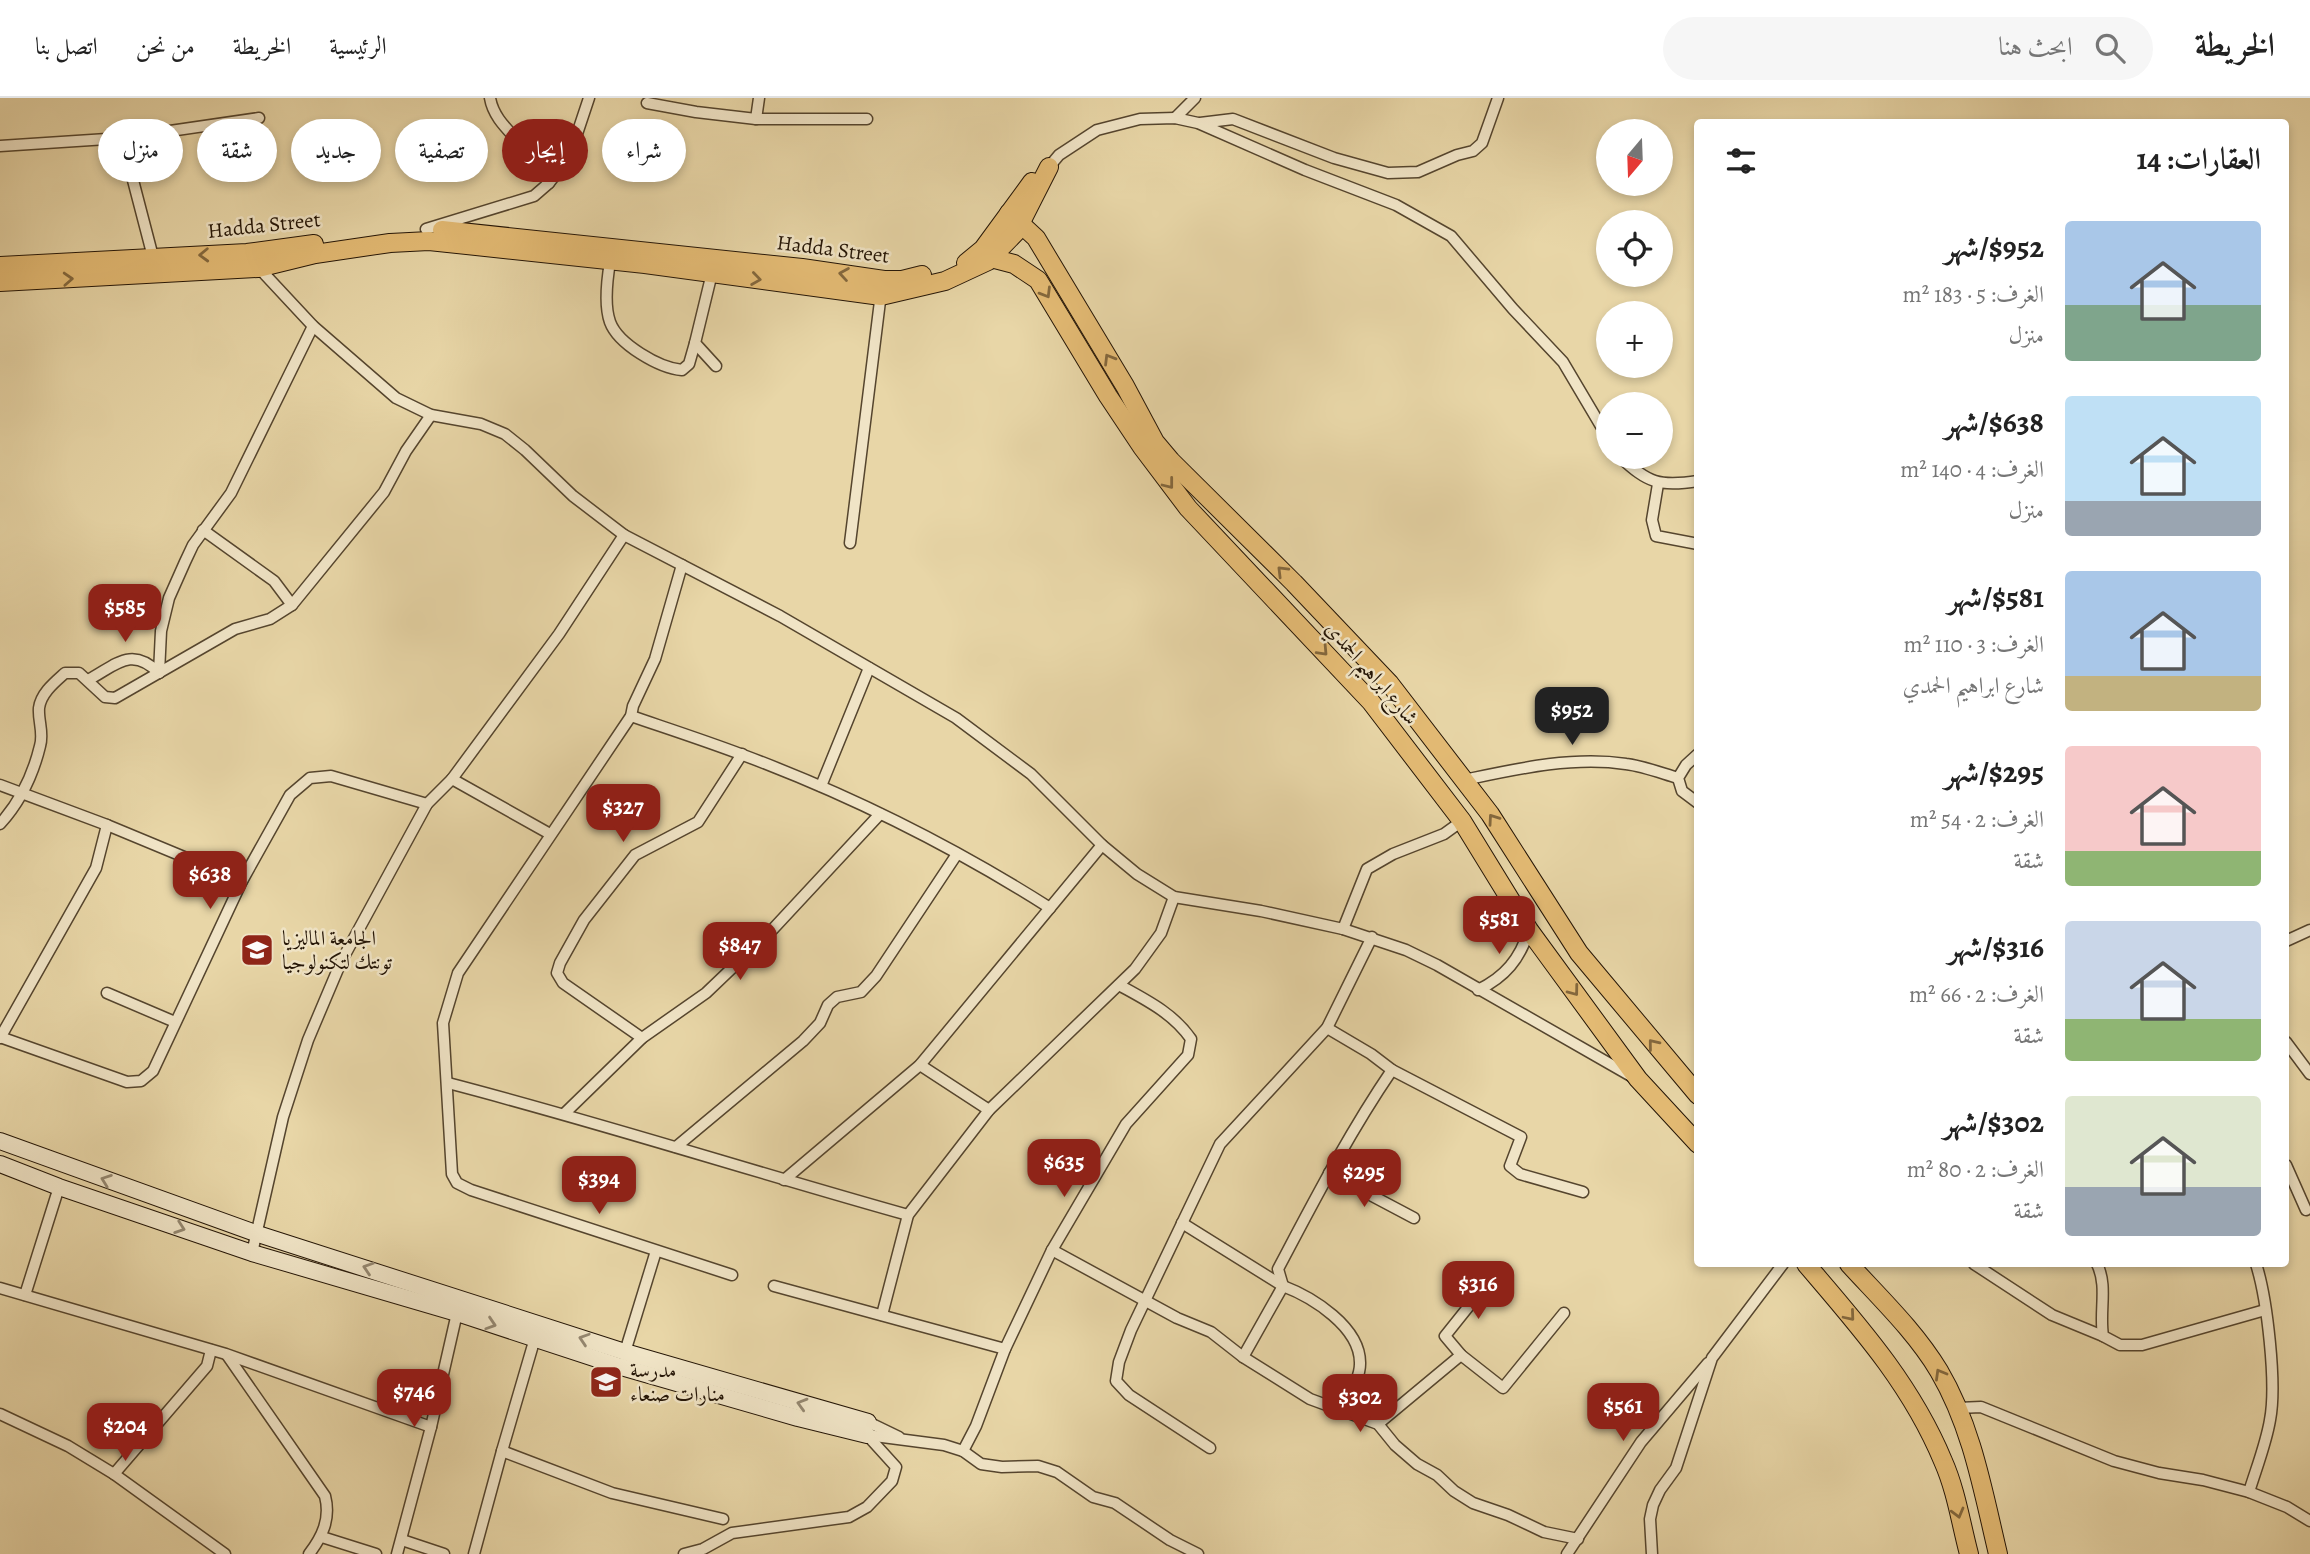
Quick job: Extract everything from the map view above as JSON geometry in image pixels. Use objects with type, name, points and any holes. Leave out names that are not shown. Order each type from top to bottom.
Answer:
[{"type":"main road","name":"Hadda Street","points":[[379,239],[449,236],[610,255],[802,268],[882,288],[966,263],[1015,218],[1037,190],[1049,167]]},
{"type":"main road","name":"Hadda Street","points":[[610,255],[712,273],[882,288],[945,281],[968,272],[991,258],[1008,243],[1015,218],[1033,180],[1049,167]]},
{"type":"main road","points":[[1036,238],[1033,212],[1037,190]]},
{"type":"main road","name":"شارع ابراهيم الحمدي","points":[[1015,218],[1036,238],[1156,442],[1171,461],[1390,684],[1514,849],[1579,953],[1694,1090]]},
{"type":"main road","name":"Hadda Street","points":[[0,282],[154,266],[315,254],[426,229],[449,236]]},
{"type":"main road","name":"شارع ابراهيم الحمدي","points":[[991,258],[1014,264],[1038,280],[1108,396],[1155,465],[1188,508],[1371,702],[1462,821],[1529,930],[1638,1079],[1694,1140]]},
{"type":"main road","name":"Hadda Street","points":[[0,266],[154,266]]},
{"type":"main road","points":[[1108,396],[1125,386]]},
{"type":"main road","points":[[1188,508],[1206,494]]},
{"type":"main road","points":[[1488,865],[1514,849]]},
{"type":"main road","points":[[1809,1267],[1881,1352],[1914,1400],[1944,1463],[1969,1554]]},
{"type":"main road","points":[[1852,1267],[1908,1329],[1938,1369],[1958,1408],[1973,1448],[1998,1554]]},
{"type":"street","points":[[490,98],[491,106],[503,126],[549,183]]},
{"type":"street","points":[[426,229],[534,196],[563,165],[574,143],[589,98]]},
{"type":"street","points":[[756,119],[759,98]]},
{"type":"street","points":[[1175,118],[1195,98]]},
{"type":"street","points":[[1198,123],[1233,119],[1334,158],[1388,173],[1418,172],[1473,151],[1482,144],[1498,98]]},
{"type":"street","points":[[647,103],[756,119],[867,119]]},
{"type":"street","points":[[183,129],[259,118]]},
{"type":"street","points":[[1049,167],[1059,155],[1097,130],[1140,119],[1175,118],[1198,123],[1305,170],[1396,205],[1451,236],[1513,309],[1563,362],[1596,418]]},
{"type":"street","points":[[0,146],[98,140]]},
{"type":"street","points":[[133,182],[154,266]]},
{"type":"street","points":[[610,255],[607,303],[611,324],[627,343],[650,361],[682,370],[689,364],[712,273]]},
{"type":"street","points":[[253,260],[313,326],[396,398],[431,415],[481,424],[505,434],[573,496],[624,535],[779,616],[956,718],[1031,774],[1102,845],[1137,874],[1174,897],[1261,911],[1373,937],[1437,965],[1638,1079]]},
{"type":"street","points":[[850,543],[882,288]]},
{"type":"street","points":[[159,673],[161,631],[169,598],[193,545],[231,493],[313,326]]},
{"type":"street","points":[[695,343],[716,366]]},
{"type":"street","points":[[0,824],[23,793],[40,748],[42,736],[39,708],[45,693],[65,673],[79,673],[104,697],[115,698],[234,629],[270,619],[292,605],[384,492],[406,451],[431,415]]},
{"type":"street","points":[[1633,469],[1658,484],[1694,481]]},
{"type":"street","points":[[1658,484],[1652,520],[1656,536],[1665,540],[1694,544]]},
{"type":"street","points":[[204,530],[274,581],[292,605]]},
{"type":"street","points":[[252,1253],[283,1117],[308,1040],[341,962],[427,804],[452,779],[559,634],[624,535]]},
{"type":"street","points":[[682,565],[655,659],[632,706],[631,716],[458,973],[443,1023],[452,1174],[457,1183],[732,1275]]},
{"type":"street","points":[[88,680],[119,661],[133,659],[150,663],[159,673]]},
{"type":"street","points":[[821,786],[869,668]]},
{"type":"street","points":[[631,716],[742,754],[821,786],[983,867],[1050,908]]},
{"type":"street","points":[[642,1038],[563,983],[557,973],[560,962],[584,920],[635,855],[698,822],[742,754]]},
{"type":"street","points":[[1694,758],[1678,778],[1682,791],[1694,800]]},
{"type":"street","points":[[1464,780],[1567,762],[1626,764],[1678,778]]},
{"type":"street","points":[[107,825],[96,868],[0,1037],[127,1082],[141,1081],[153,1070],[242,881],[290,795],[310,778],[331,776],[427,804]]},
{"type":"street","points":[[452,779],[550,834]]},
{"type":"street","points":[[0,785],[107,825],[242,881]]},
{"type":"street","points":[[565,1113],[642,1038],[706,993],[773,929],[880,814]]},
{"type":"street","points":[[1343,929],[1367,869],[1393,854],[1444,834],[1462,821]]},
{"type":"street","points":[[784,1180],[920,1065],[1102,845]]},
{"type":"street","points":[[676,1147],[803,1041],[820,1023],[828,1005],[838,997],[861,992],[876,976],[957,854]]},
{"type":"street","points":[[882,1315],[908,1215],[989,1110],[1135,969],[1161,933],[1174,897]]},
{"type":"street","points":[[1478,990],[1499,978],[1516,960],[1529,930]]},
{"type":"street","points":[[2289,940],[2310,930]]},
{"type":"street","points":[[1210,1448],[1129,1395],[1116,1381],[1119,1362],[1131,1330],[1220,1144],[1327,1028],[1373,937]]},
{"type":"street","points":[[963,1451],[976,1426],[1005,1349],[1052,1250],[1126,1125],[1188,1055],[1191,1039],[1183,1027],[1168,1013],[1119,985]]},
{"type":"street","points":[[107,993],[175,1023]]},
{"type":"street","points":[[1327,1028],[1392,1070],[1521,1137],[1510,1166],[1520,1174],[1583,1192]]},
{"type":"street","points":[[2289,1046],[2310,1074]]},
{"type":"street","points":[[920,1065],[989,1110]]},
{"type":"street","points":[[1243,1357],[1283,1286],[1278,1269],[1363,1113],[1392,1070]]},
{"type":"street","points":[[448,1083],[565,1113],[908,1215]]},
{"type":"street","points":[[0,1141],[258,1234],[867,1429],[908,1441],[944,1445],[963,1451],[981,1464],[1002,1467],[1038,1466],[1057,1472],[1093,1497],[1115,1503],[1170,1540],[1198,1554]]},
{"type":"street","points":[[0,1164],[59,1188],[252,1253],[457,1313],[631,1370],[798,1418],[867,1429],[896,1467],[892,1481],[867,1507],[849,1517],[732,1533],[703,1549],[684,1554]]},
{"type":"street","points":[[2289,1172],[2306,1210]]},
{"type":"street","points":[[1329,1173],[1414,1218]]},
{"type":"street","points":[[25,1295],[59,1188]]},
{"type":"street","points":[[145,1217],[152,1197]]},
{"type":"street","points":[[1182,1223],[1283,1286],[1301,1293],[1340,1320],[1356,1345],[1360,1364],[1342,1410]]},
{"type":"street","points":[[1052,1250],[1177,1318],[1211,1332],[1243,1357],[1310,1399],[1378,1424],[1395,1445],[1417,1464],[1437,1475],[1454,1491],[1473,1503],[1508,1515],[1544,1532],[1578,1539]]},
{"type":"street","points":[[625,1352],[656,1251]]},
{"type":"street","points":[[1567,1554],[1641,1442],[1712,1358],[1781,1267]]},
{"type":"street","points":[[1979,1267],[2052,1315],[2120,1345],[2142,1345],[2265,1310]]},
{"type":"street","points":[[2099,1267],[2103,1274],[2103,1336]]},
{"type":"street","points":[[2249,1492],[2270,1419],[2273,1389],[2265,1310],[2257,1267]]},
{"type":"street","points":[[774,1286],[1005,1349]]},
{"type":"street","points":[[1485,1286],[1445,1336],[1461,1355],[1503,1388],[1564,1313]]},
{"type":"street","points":[[0,1287],[226,1354],[431,1427]]},
{"type":"street","points":[[397,1554],[431,1427],[457,1313]]},
{"type":"street","points":[[474,1554],[535,1338]]},
{"type":"street","points":[[114,1474],[207,1366],[211,1350]]},
{"type":"street","points":[[226,1354],[325,1496],[327,1514],[322,1537],[309,1554]]},
{"type":"street","points":[[1378,1424],[1461,1355]]},
{"type":"street","points":[[1652,1554],[1650,1519],[1653,1505],[1676,1468],[1712,1358]]},
{"type":"street","points":[[1958,1408],[1981,1407],[2114,1461],[2249,1492],[2287,1507],[2310,1521]]},
{"type":"street","points":[[0,1414],[68,1446],[114,1474],[225,1554]]},
{"type":"street","points":[[502,1451],[612,1493],[723,1519]]},
{"type":"street","points":[[322,1537],[376,1554]]},
{"type":"street","points":[[402,1539],[444,1554]]},
{"type":"place","name":"الجامعة الماليزيا تونتك لتكنولوجيا","points":[[257,950]]},
{"type":"place","name":"مدرسة منارات صنعاء","points":[[606,1382]]}]
